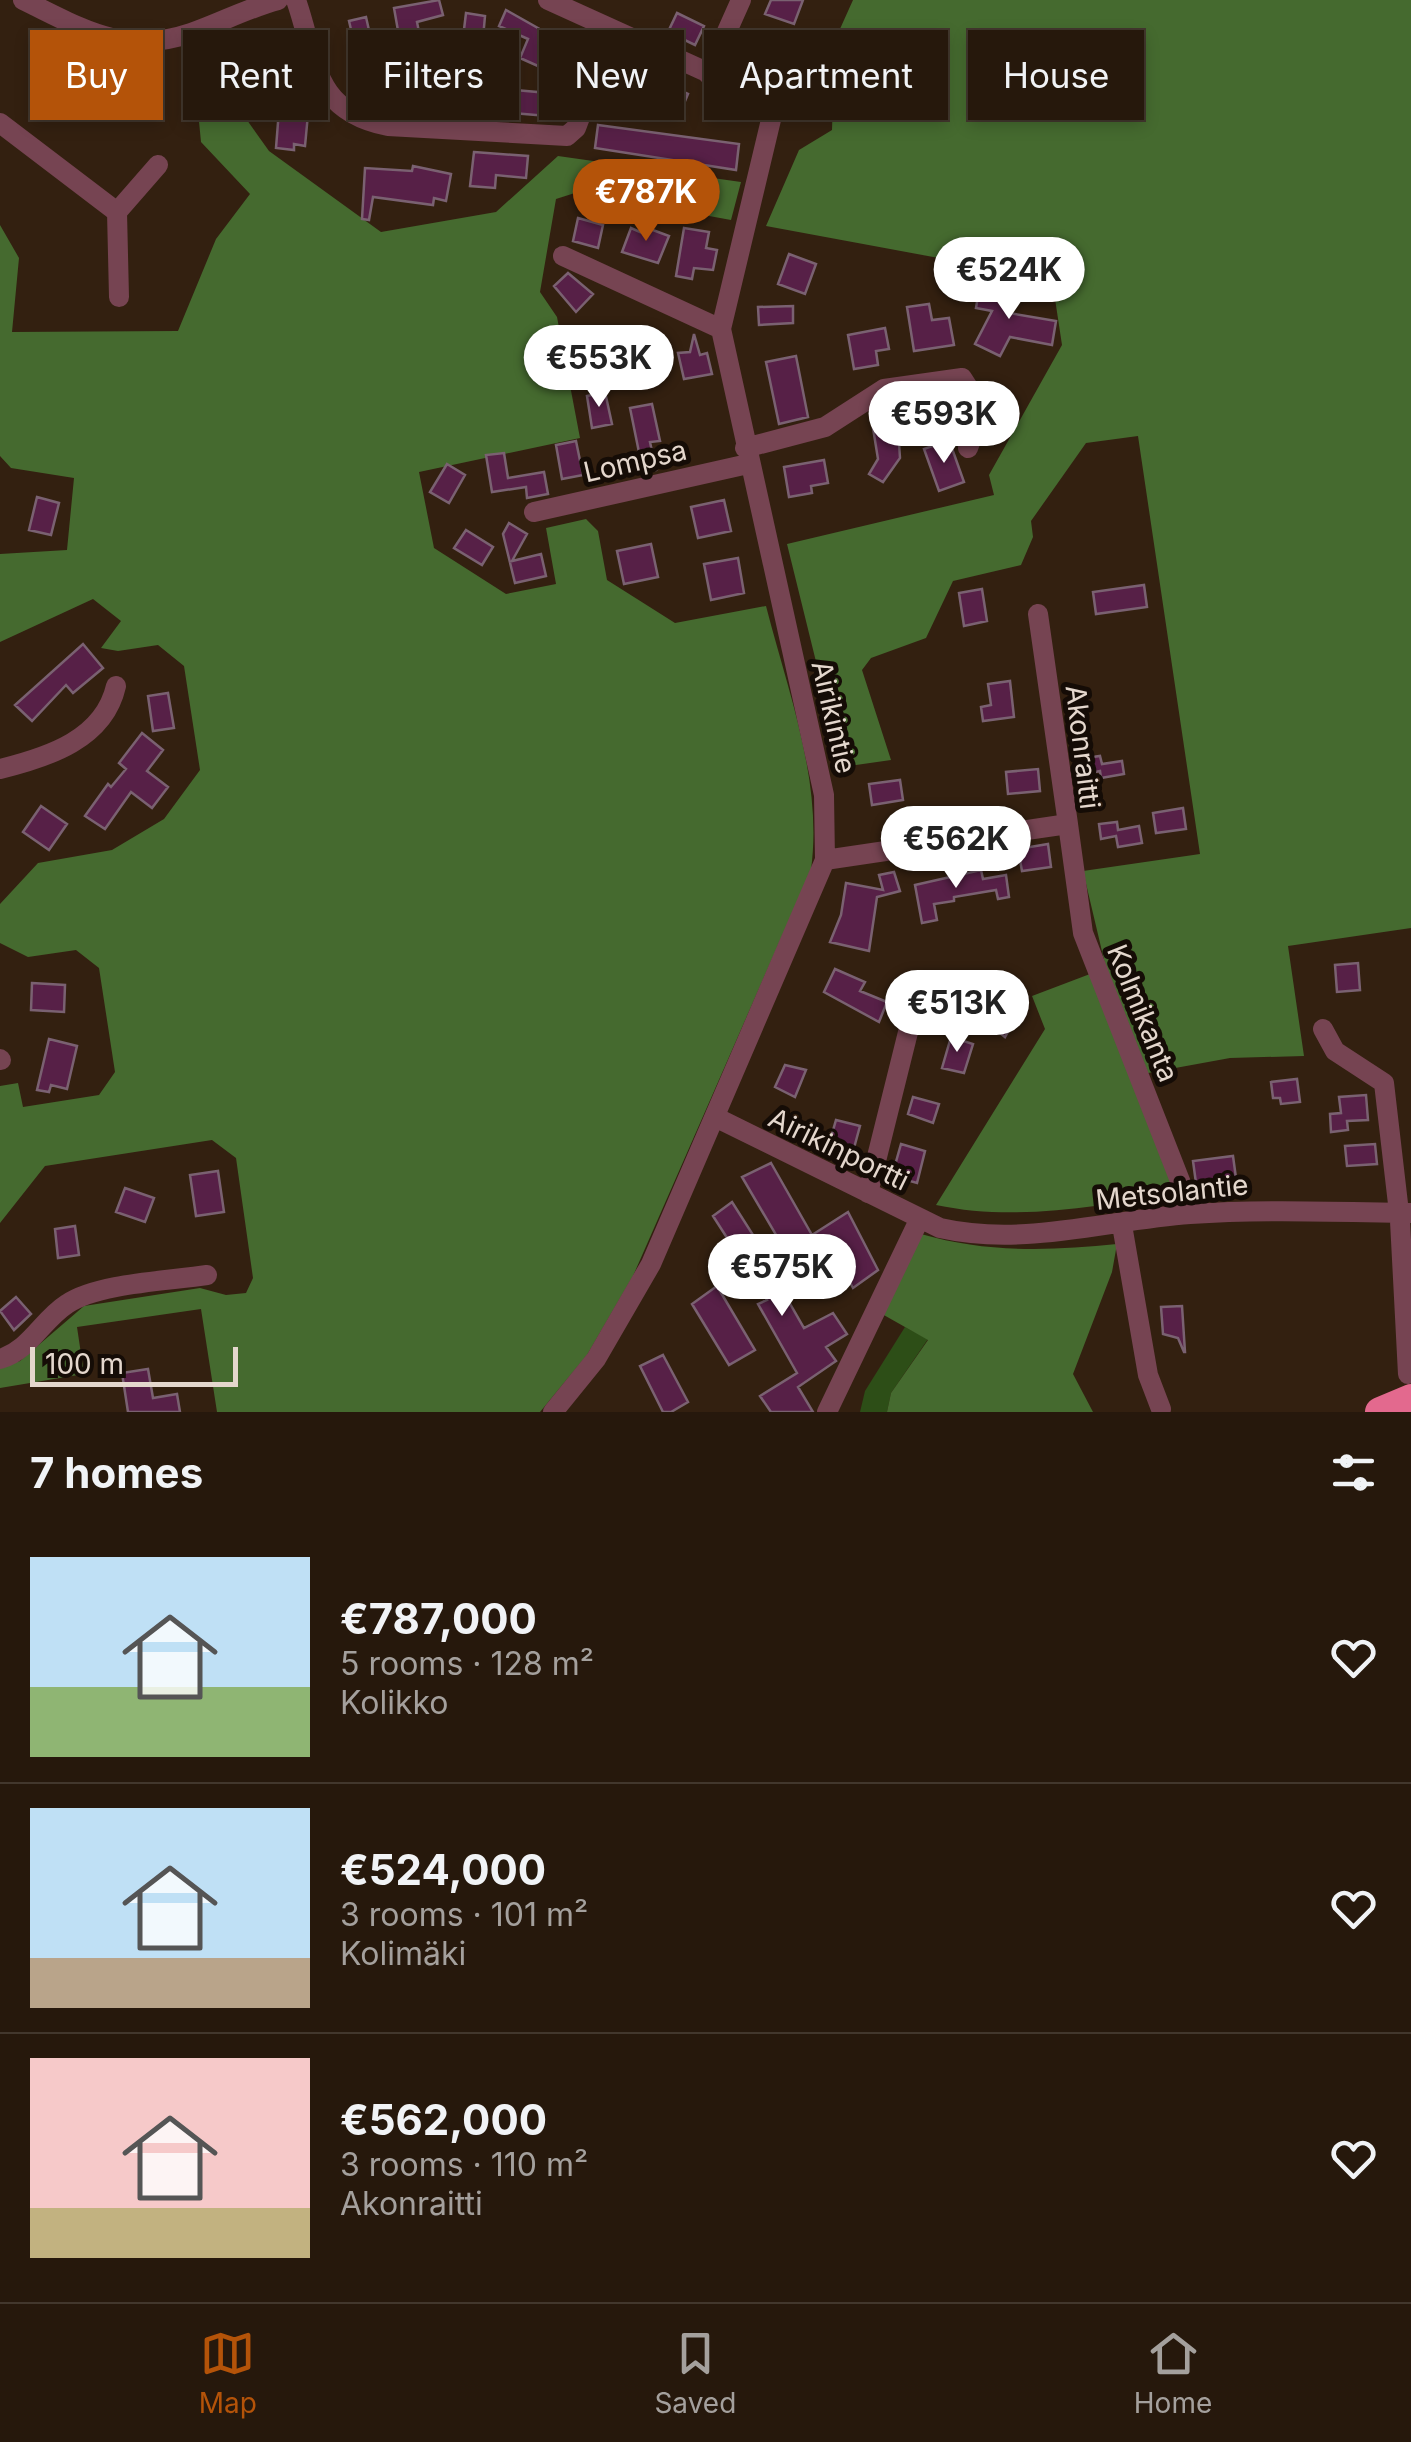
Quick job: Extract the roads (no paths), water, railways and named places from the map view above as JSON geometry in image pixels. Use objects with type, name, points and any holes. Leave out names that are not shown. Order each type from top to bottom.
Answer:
[{"type":"highway","points":[[1380,1412],[1410,1387]]},
{"type":"street","points":[[23,0],[106,38],[139,44],[190,34],[278,0]]},
{"type":"street","points":[[296,0],[312,60],[332,99],[370,122],[567,136],[579,120]]},
{"type":"street","points":[[548,0],[613,30]]},
{"type":"street","points":[[728,30],[741,0]]},
{"type":"street","name":"Airikintie","points":[[553,1412],[596,1359],[650,1264],[825,860],[824,796],[721,329],[735,256],[771,120]]},
{"type":"street","points":[[0,124],[117,212]]},
{"type":"street","points":[[119,297],[117,212],[158,164]]},
{"type":"street","points":[[563,256],[721,329]]},
{"type":"street","name":"Lompsa","points":[[534,512],[746,456],[826,427],[884,389],[962,378],[982,409],[968,448]]},
{"type":"street","name":"Akonraitti","points":[[825,860],[1068,824],[1038,614]]},
{"type":"street","points":[[0,770],[54,753],[86,734],[111,707],[116,686]]},
{"type":"street","name":"Kolmikanta","points":[[1068,824],[1088,951],[1193,1214]]},
{"type":"street","points":[[868,1193],[920,984]]},
{"type":"street","points":[[1323,1029],[1336,1051],[1384,1083],[1405,1213],[1410,1387]]},
{"type":"street","name":"Airikinportti","points":[[715,1117],[940,1228]]},
{"type":"street","name":"Metsolantie","points":[[940,1228],[995,1236],[1122,1225],[1193,1214],[1405,1213]]},
{"type":"street","points":[[826,1412],[920,1218]]},
{"type":"street","points":[[1122,1225],[1148,1375],[1161,1408]]},
{"type":"street","points":[[0,1359],[27,1344],[67,1304],[93,1293],[206,1276]]}]
